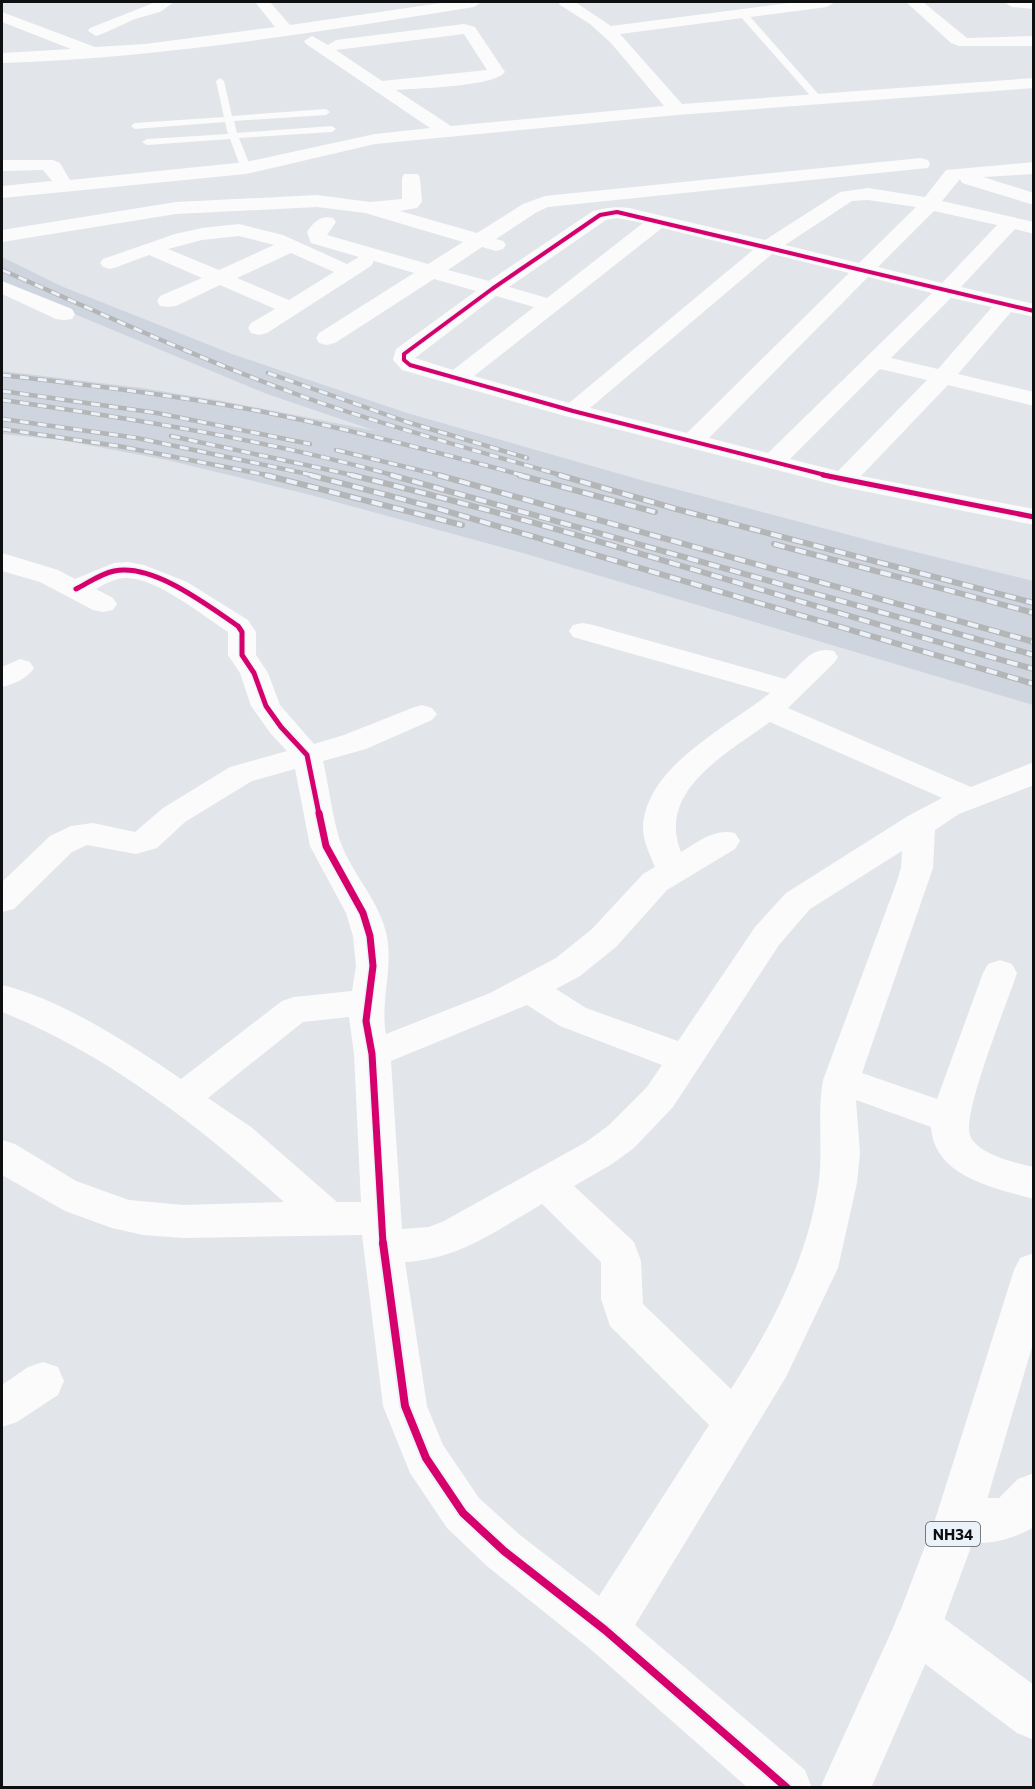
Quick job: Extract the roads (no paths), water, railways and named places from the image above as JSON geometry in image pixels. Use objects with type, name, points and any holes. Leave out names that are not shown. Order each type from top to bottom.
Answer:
[{"type":"main road","points":[[21,13],[104,33],[129,16],[155,9],[166,2]]},
{"type":"main road","points":[[262,2],[292,29],[447,132]]},
{"type":"main road","points":[[2,58],[152,49],[474,2]]},
{"type":"main road","points":[[565,2],[608,31],[677,110]]},
{"type":"main road","points":[[608,31],[827,2]]},
{"type":"main road","points":[[914,2],[957,40],[965,43],[1034,41]]},
{"type":"main road","points":[[1012,2],[1034,4]]},
{"type":"main road","points":[[2,17],[62,38],[96,53]]},
{"type":"main road","points":[[300,50],[469,30],[497,72],[487,77],[477,88],[497,127]]},
{"type":"main road","points":[[250,35],[254,51]]},
{"type":"main road","points":[[379,86],[487,77]]},
{"type":"main road","points":[[2,192],[246,168],[350,144],[447,132],[677,110],[1034,83]]},
{"type":"main road","points":[[942,155],[914,159],[914,161],[1034,199]]},
{"type":"main road","points":[[2,166],[46,164],[53,166],[64,186]]},
{"type":"main road","points":[[510,200],[545,202],[595,195],[921,164]]},
{"type":"main road","points":[[692,442],[930,204],[953,174],[1034,168]]},
{"type":"main road","points":[[998,171],[1034,181]]},
{"type":"main road","points":[[187,175],[194,206]]},
{"type":"main road","points":[[793,177],[827,209]]},
{"type":"main road","points":[[367,207],[410,204],[412,202],[411,178]]},
{"type":"main road","points":[[573,411],[767,248],[847,196],[868,194],[930,204],[1034,228]]},
{"type":"main road","points":[[595,195],[609,213]]},
{"type":"main road","points":[[2,236],[194,206],[317,201],[367,207],[538,256]]},
{"type":"main road","points":[[327,338],[482,241],[530,208],[545,202]]},
{"type":"main road","points":[[1034,311],[629,214],[609,213],[600,214],[538,256],[404,354],[404,360],[410,365],[692,442],[843,480],[1034,517]]},
{"type":"main road","points":[[457,378],[658,221]]},
{"type":"main road","points":[[326,222],[317,232],[318,239],[549,305]]},
{"type":"main road","points":[[774,462],[946,291],[1010,222]]},
{"type":"main road","points":[[110,263],[149,248],[219,231],[237,230],[255,232],[350,271]]},
{"type":"main road","points":[[168,301],[290,246]]},
{"type":"main road","points":[[149,248],[291,308]]},
{"type":"main road","points":[[259,328],[375,255]]},
{"type":"main road","points":[[2,286],[64,314]]},
{"type":"main road","points":[[843,480],[943,377],[1006,305]]},
{"type":"main road","points":[[874,361],[1034,399]]},
{"type":"main road","points":[[2,561],[20,569],[49,576],[103,604]]},
{"type":"main road","points":[[76,589],[112,572],[134,570],[146,573],[193,598],[238,626],[242,632],[242,655],[254,673],[266,706],[281,728],[299,744],[307,755],[326,846],[363,914],[370,936],[373,966],[366,1021],[372,1054],[382,1233],[405,1406],[426,1458],[463,1513],[504,1551],[605,1630],[787,1788]]},
{"type":"main road","points":[[583,631],[791,690]]},
{"type":"main road","points":[[673,872],[662,844],[659,824],[669,796],[678,781],[695,764],[791,690],[824,657]]},
{"type":"main road","points":[[767,710],[969,798]]},
{"type":"main road","points":[[2,901],[72,837],[93,834],[127,842],[136,843],[146,840],[174,815],[241,774],[355,742],[422,714]]},
{"type":"main road","points":[[2,1155],[20,1169],[77,1198],[129,1216],[174,1222],[327,1217],[432,1244],[458,1233],[599,1153],[621,1137],[660,1097],[767,936],[798,901],[919,823],[969,798],[1010,784],[1034,772]]},
{"type":"main road","points":[[605,1630],[771,1364],[818,1268],[838,1183],[841,1153],[837,1104],[841,1080],[917,868],[919,823]]},
{"type":"main road","points":[[372,1054],[478,1013],[529,989],[586,954],[655,882],[724,841]]},
{"type":"main road","points":[[1000,973],[950,1119],[951,1137],[958,1150],[973,1162],[1034,1183]]},
{"type":"main road","points":[[529,989],[588,1023],[686,1059]]},
{"type":"main road","points":[[2,998],[45,1015],[130,1062],[238,1138],[327,1217]]},
{"type":"main road","points":[[182,1098],[294,1010],[368,1002]]},
{"type":"main road","points":[[841,1080],[950,1119]]},
{"type":"main road","points":[[545,1183],[620,1254],[623,1266],[620,1302],[625,1313],[735,1422]]},
{"type":"main road","name":"NH34","points":[[845,1788],[917,1628],[958,1520],[1034,1270]]},
{"type":"main road","points":[[2,1408],[43,1381]]},
{"type":"main road","points":[[958,1520],[987,1522],[1011,1518],[1029,1502],[1034,1494]]},
{"type":"main road","points":[[917,1628],[1034,1716]]},
{"type":"lane","points":[[743,14],[818,99]]},
{"type":"lane","points":[[220,81],[233,136],[246,168]]},
{"type":"lane","points":[[135,126],[326,112]]},
{"type":"lane","points":[[147,142],[332,129]]},
{"type":"railway","points":[[2,270],[160,340],[280,388],[381,423],[564,476]]},
{"type":"railway","points":[[268,373],[407,422],[527,458]]},
{"type":"railway","points":[[2,375],[163,395],[259,411],[393,441],[525,476]]},
{"type":"railway","points":[[2,391],[157,413],[310,444]]},
{"type":"railway","points":[[2,400],[250,441],[396,476]]},
{"type":"railway","points":[[2,419],[137,438],[317,476]]},
{"type":"railway","points":[[2,429],[118,446],[272,476]]},
{"type":"railway","points":[[171,436],[357,476]]},
{"type":"railway","points":[[336,450],[443,476]]},
{"type":"railway","points":[[265,475],[462,525]]},
{"type":"railway","points":[[310,475],[436,508],[1034,684]]},
{"type":"railway","points":[[351,475],[608,544],[1034,669]]},
{"type":"railway","points":[[391,475],[1034,655]]},
{"type":"railway","points":[[438,475],[1034,642]]},
{"type":"railway","points":[[519,475],[655,512]]},
{"type":"railway","points":[[559,475],[676,509],[1034,603]]},
{"type":"railway","points":[[774,544],[1034,613]]}]
